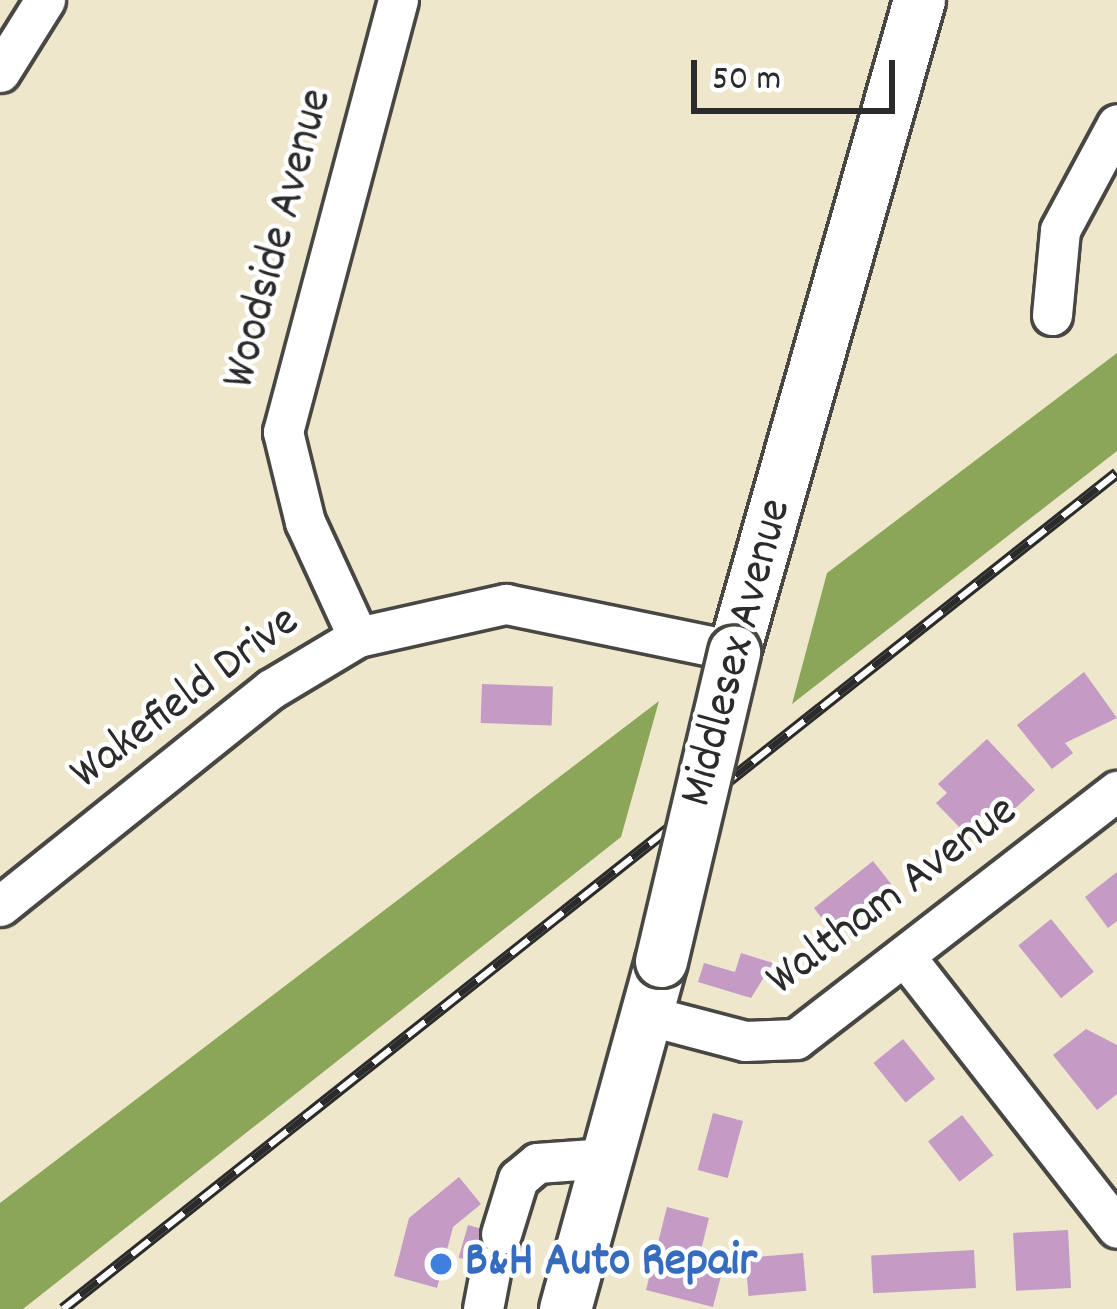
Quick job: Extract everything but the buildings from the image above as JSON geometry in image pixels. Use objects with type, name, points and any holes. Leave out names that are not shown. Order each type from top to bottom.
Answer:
[{"type":"main road","name":"Middlesex Avenue","points":[[565,1309],[661,962],[734,651],[919,0]]},
{"type":"street","points":[[0,72],[45,0]]},
{"type":"street","name":"Woodside Avenue","points":[[358,637],[304,522],[283,432],[398,0]]},
{"type":"street","points":[[1052,315],[1060,230],[1117,124]]},
{"type":"street","name":"Wakefield Drive","points":[[0,906],[271,689],[358,637],[506,604],[734,651]]},
{"type":"street","name":"Waltham Avenue","points":[[646,1015],[745,1041],[796,1039],[907,959],[1117,791]]},
{"type":"street","points":[[907,959],[1117,1228]]},
{"type":"street","points":[[483,1309],[518,1179],[537,1163],[607,1158]]},
{"type":"green space","points":[[1117,353],[1117,451],[792,704],[827,573]]},
{"type":"green space","points":[[659,701],[621,837],[23,1309],[0,1309],[0,1203]]},
{"type":"railway","points":[[63,1309],[1117,473]]},
{"type":"place","name":"B&H Auto Repair","points":[[441,1264]]}]
